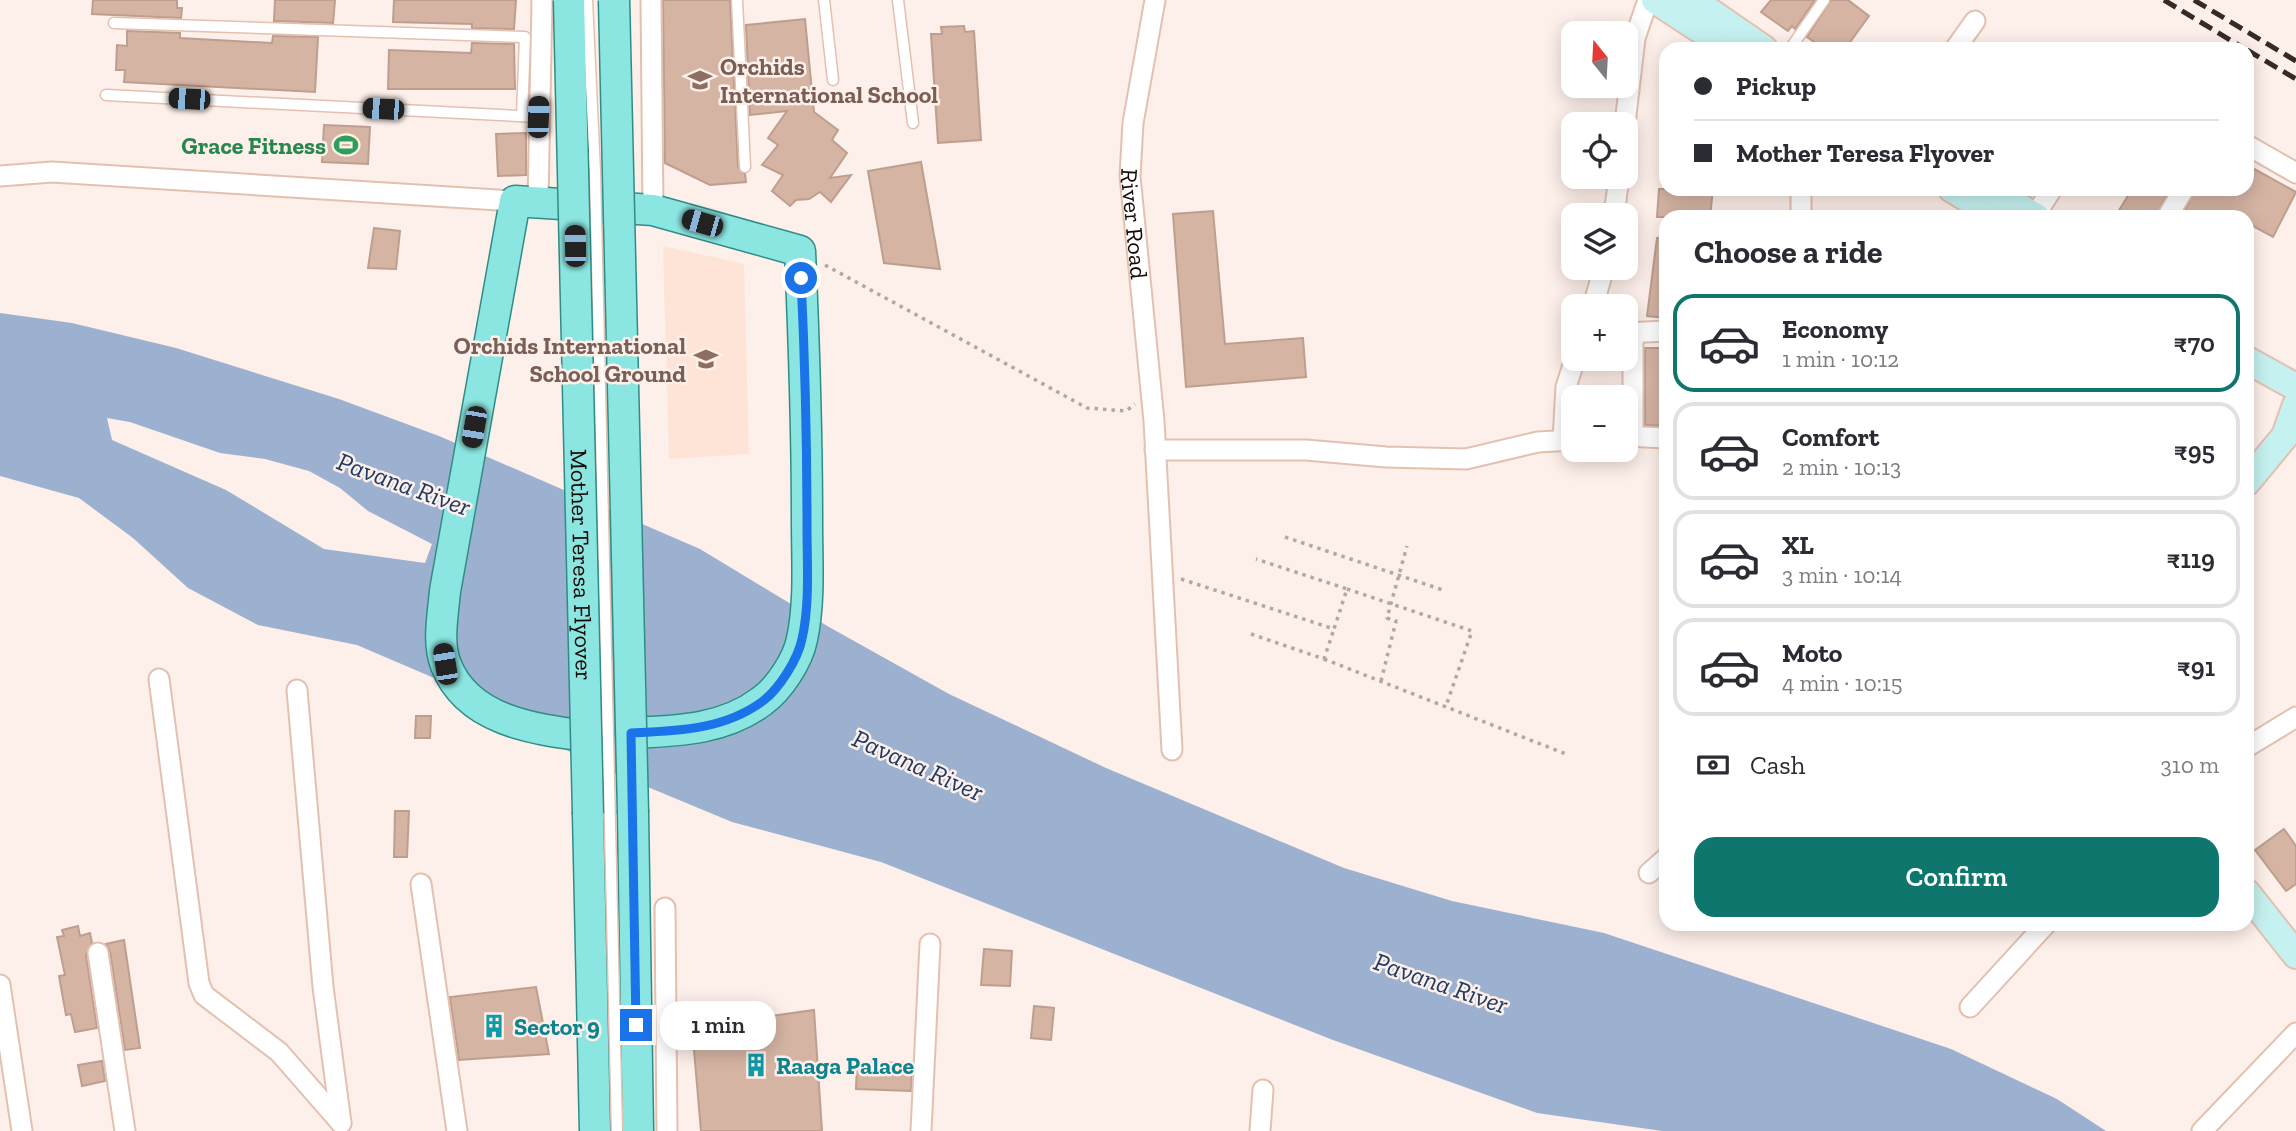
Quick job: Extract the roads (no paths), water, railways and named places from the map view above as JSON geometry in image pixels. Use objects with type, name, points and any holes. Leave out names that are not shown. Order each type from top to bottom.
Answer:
[{"type":"main road","name":"Mother Teresa Flyover","points":[[569,0],[595,1131]]},
{"type":"main road","name":"Mother Teresa Flyover","points":[[614,0],[638,1131]]},
{"type":"main road","points":[[1655,0],[1719,42]]},
{"type":"main road","points":[[1693,0],[1753,42]]},
{"type":"main road","points":[[1964,196],[1986,210]]},
{"type":"main road","points":[[2000,196],[2024,210]]},
{"type":"main road","points":[[586,736],[537,730],[482,710],[461,692],[445,664],[441,635],[445,591],[494,318],[526,201],[653,209],[800,251],[807,410],[806,579],[802,640],[787,671],[765,700],[733,720],[687,730],[631,733]]},
{"type":"main road","points":[[2254,366],[2296,387]]},
{"type":"main road","points":[[2254,474],[2285,436],[2296,405]]},
{"type":"main road","points":[[2254,901],[2296,955]]},
{"type":"street","points":[[0,176],[52,172],[526,201],[530,116],[542,0]]},
{"type":"street","points":[[651,0],[653,209]]},
{"type":"street","name":"River Road","points":[[1155,0],[1133,123],[1129,176],[1156,450],[1172,750]]},
{"type":"street","points":[[1626,112],[1635,38],[1648,0]]},
{"type":"street","points":[[1960,42],[1975,21]]},
{"type":"street","points":[[2254,149],[2296,173]]},
{"type":"street","points":[[1638,333],[1659,331]]},
{"type":"street","points":[[1638,437],[1659,438]]},
{"type":"street","points":[[1156,450],[1306,450],[1386,457],[1466,458],[1538,442],[1561,440]]},
{"type":"street","points":[[159,679],[200,984],[204,995],[279,1052],[342,1127]]},
{"type":"street","points":[[297,691],[323,987],[342,1127]]},
{"type":"street","points":[[2254,743],[2296,717]]},
{"type":"street","points":[[1649,873],[1659,864]]},
{"type":"street","points":[[421,884],[457,1131]]},
{"type":"street","points":[[665,908],[667,1131]]},
{"type":"street","points":[[1970,1007],[2040,931]]},
{"type":"street","points":[[921,1131],[930,944]]},
{"type":"street","points":[[98,953],[125,1131]]},
{"type":"street","points":[[0,985],[22,1131]]},
{"type":"street","points":[[2202,1131],[2296,1033]]},
{"type":"street","points":[[1260,1131],[1263,1090]]},
{"type":"lane","points":[[587,0],[597,228],[617,1131]]},
{"type":"lane","points":[[737,0],[745,167]]},
{"type":"lane","points":[[824,0],[833,80]]},
{"type":"lane","points":[[898,0],[913,123]]},
{"type":"lane","points":[[1795,42],[1824,0]]},
{"type":"lane","points":[[106,95],[530,116],[525,37],[114,23]]},
{"type":"water","name":"Pavana River","points":[[0,313],[72,323],[176,348],[339,399],[439,436],[700,549],[829,627],[949,694],[1106,768],[1344,868],[1452,901],[1604,933],[1951,1049],[2057,1099],[2106,1131],[1662,1131],[1537,1113],[1333,1040],[881,862],[732,822],[590,763],[448,684],[357,645],[258,625],[188,588],[133,538],[79,498],[0,476]],"holes":[[[107,418],[130,422],[220,453],[265,459],[309,471],[340,488],[368,511],[432,544],[425,563],[324,549],[226,490],[112,440]]]},
{"type":"railway","points":[[2164,0],[2233,42]]},
{"type":"railway","points":[[2194,0],[2296,61]]},
{"type":"railway","points":[[2254,54],[2296,79]]},
{"type":"place","name":"Orchids International School","points":[[700,80]]},
{"type":"place","name":"Grace Fitness","points":[[346,145]]},
{"type":"place","name":"Orchids International School Ground","points":[[706,359]]},
{"type":"place","name":"Sector 9","points":[[494,1026]]},
{"type":"place","name":"Raaga Palace","points":[[756,1065]]}]
